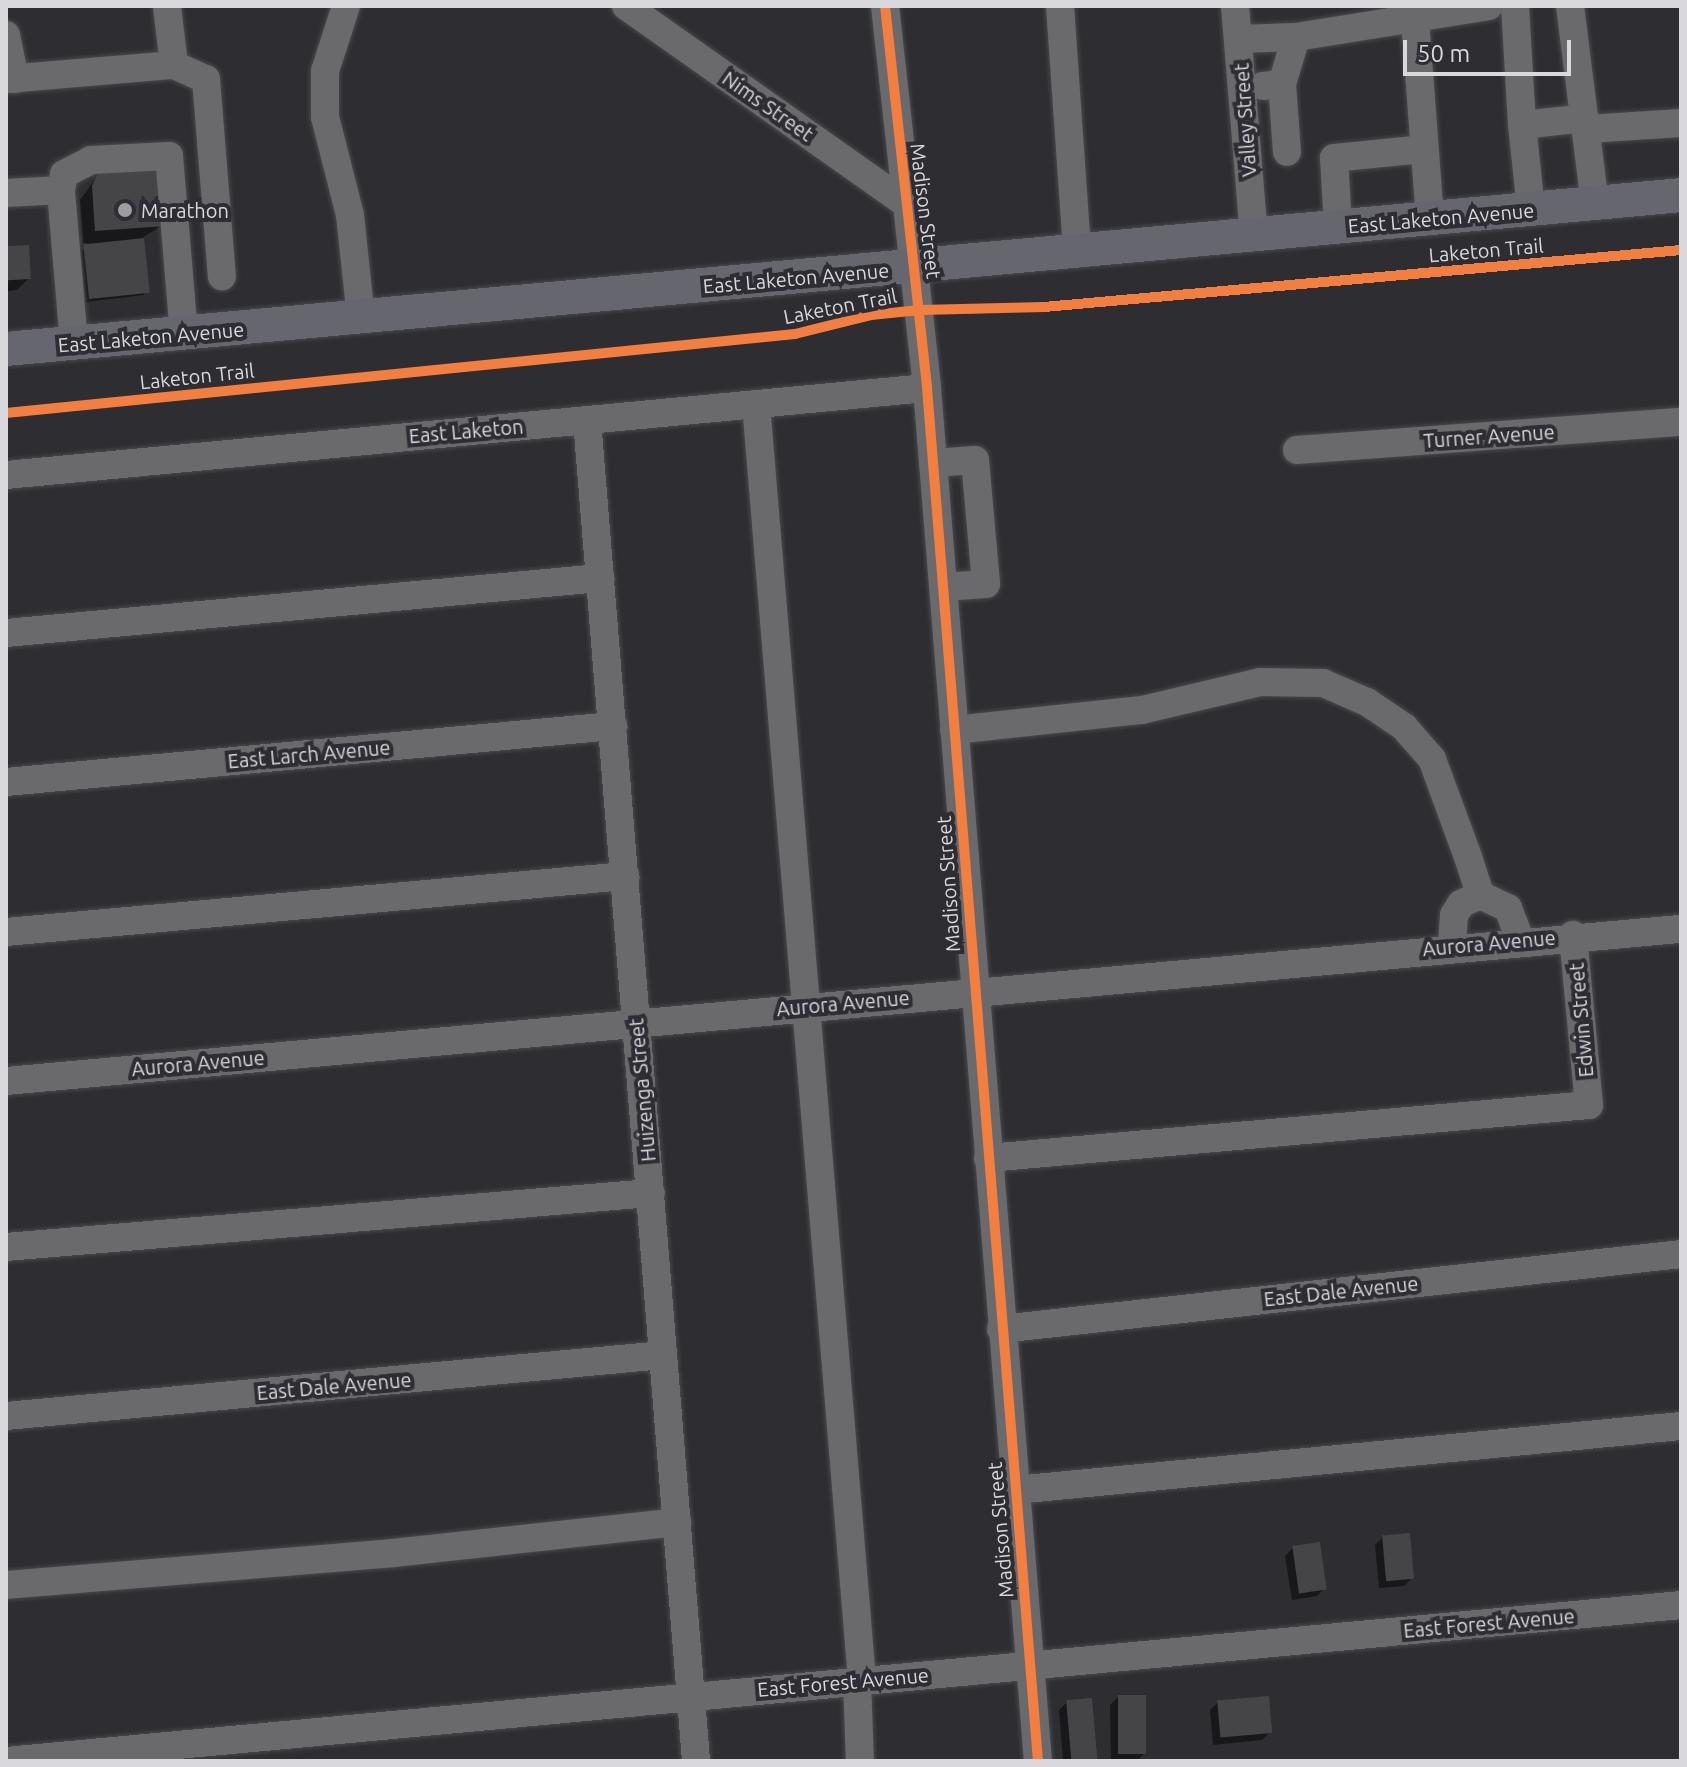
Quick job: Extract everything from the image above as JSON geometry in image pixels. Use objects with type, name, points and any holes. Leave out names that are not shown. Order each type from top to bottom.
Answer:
[{"type":"main road","name":"East Laketon Avenue","points":[[6,349],[1681,195]]},
{"type":"street","points":[[167,6],[174,65]]},
{"type":"street","points":[[346,6],[325,71],[325,117],[350,215],[361,318]]},
{"type":"street","name":"Nims Street","points":[[626,6],[911,207]]},
{"type":"street","name":"Madison Street","points":[[885,6],[892,105],[911,207],[927,388],[1038,1761]]},
{"type":"street","points":[[1060,6],[1077,250]]},
{"type":"street","name":"Valley Street","points":[[1235,6],[1254,235]]},
{"type":"street","points":[[1238,39],[1296,37],[1415,11],[1489,6]]},
{"type":"street","points":[[1515,6],[1531,209]]},
{"type":"street","points":[[1570,6],[1595,204]]},
{"type":"street","points":[[1415,11],[1430,219]]},
{"type":"street","points":[[6,35],[10,79],[174,65],[206,79],[222,276]]},
{"type":"street","points":[[1287,152],[1282,84],[1296,37]]},
{"type":"street","points":[[1243,88],[1282,84]]},
{"type":"street","points":[[1522,125],[1681,123]]},
{"type":"street","points":[[1248,157],[1287,152],[1334,158],[1424,149]]},
{"type":"street","points":[[74,343],[61,190],[64,174],[91,160],[169,156],[184,334]]},
{"type":"street","points":[[1334,158],[1338,227]]},
{"type":"street","points":[[6,193],[61,190]]},
{"type":"street","name":"East Laketon","points":[[6,475],[927,388]]},
{"type":"street","points":[[756,404],[860,1680],[860,1761]]},
{"type":"street","name":"Huizenga Street","points":[[587,420],[696,1761]]},
{"type":"street","name":"Turner Avenue","points":[[1297,450],[1681,422]]},
{"type":"street","points":[[933,463],[975,460],[986,584],[943,587]]},
{"type":"street","points":[[6,633],[600,578]]},
{"type":"street","points":[[954,730],[1142,710],[1260,682],[1323,683],[1367,702],[1404,727],[1432,759],[1480,895],[1508,908],[1520,940]]},
{"type":"street","name":"East Larch Avenue","points":[[6,782],[613,726]]},
{"type":"street","points":[[6,932],[625,876]]},
{"type":"street","points":[[1452,946],[1454,915],[1461,904],[1480,895]]},
{"type":"street","name":"Aurora Avenue","points":[[6,1081],[1573,935],[1681,929]]},
{"type":"street","name":"Edwin Street","points":[[988,1158],[1589,1105],[1573,935]]},
{"type":"street","points":[[6,1247],[651,1193]]},
{"type":"street","name":"East Dale Avenue","points":[[1001,1329],[1681,1254]]},
{"type":"street","name":"East Dale Avenue","points":[[6,1416],[663,1355]]},
{"type":"street","points":[[1015,1490],[1681,1426]]},
{"type":"street","points":[[6,1585],[393,1553],[677,1522]]},
{"type":"street","name":"East Forest Avenue","points":[[7,1761],[248,1749],[690,1696],[1681,1605]]},
{"type":"street","points":[[6,1737],[7,1761]]},
{"type":"building","points":[[150,167],[162,180],[165,226],[95,231],[92,186],[99,171]]},
{"type":"building","points":[[144,238],[150,293],[89,299],[83,244]]},
{"type":"building","points":[[29,245],[31,279],[8,280],[6,246]]},
{"type":"building","points":[[1410,1533],[1414,1579],[1386,1581],[1382,1535]]},
{"type":"building","points":[[1320,1542],[1327,1590],[1299,1593],[1292,1546]]},
{"type":"building","points":[[1118,1695],[1146,1695],[1146,1754],[1118,1754]]},
{"type":"building","points":[[1269,1696],[1272,1733],[1220,1737],[1217,1701]]},
{"type":"building","points":[[1092,1698],[1097,1760],[1071,1761],[1066,1700]]},
{"type":"cycle path","points":[[885,6],[927,388],[1038,1761]]},
{"type":"cycle path","name":"Laketon Trail","points":[[6,413],[795,334],[871,315],[920,310],[1044,307],[1681,250]]},
{"type":"place","name":"Marathon","points":[[125,210]]}]
